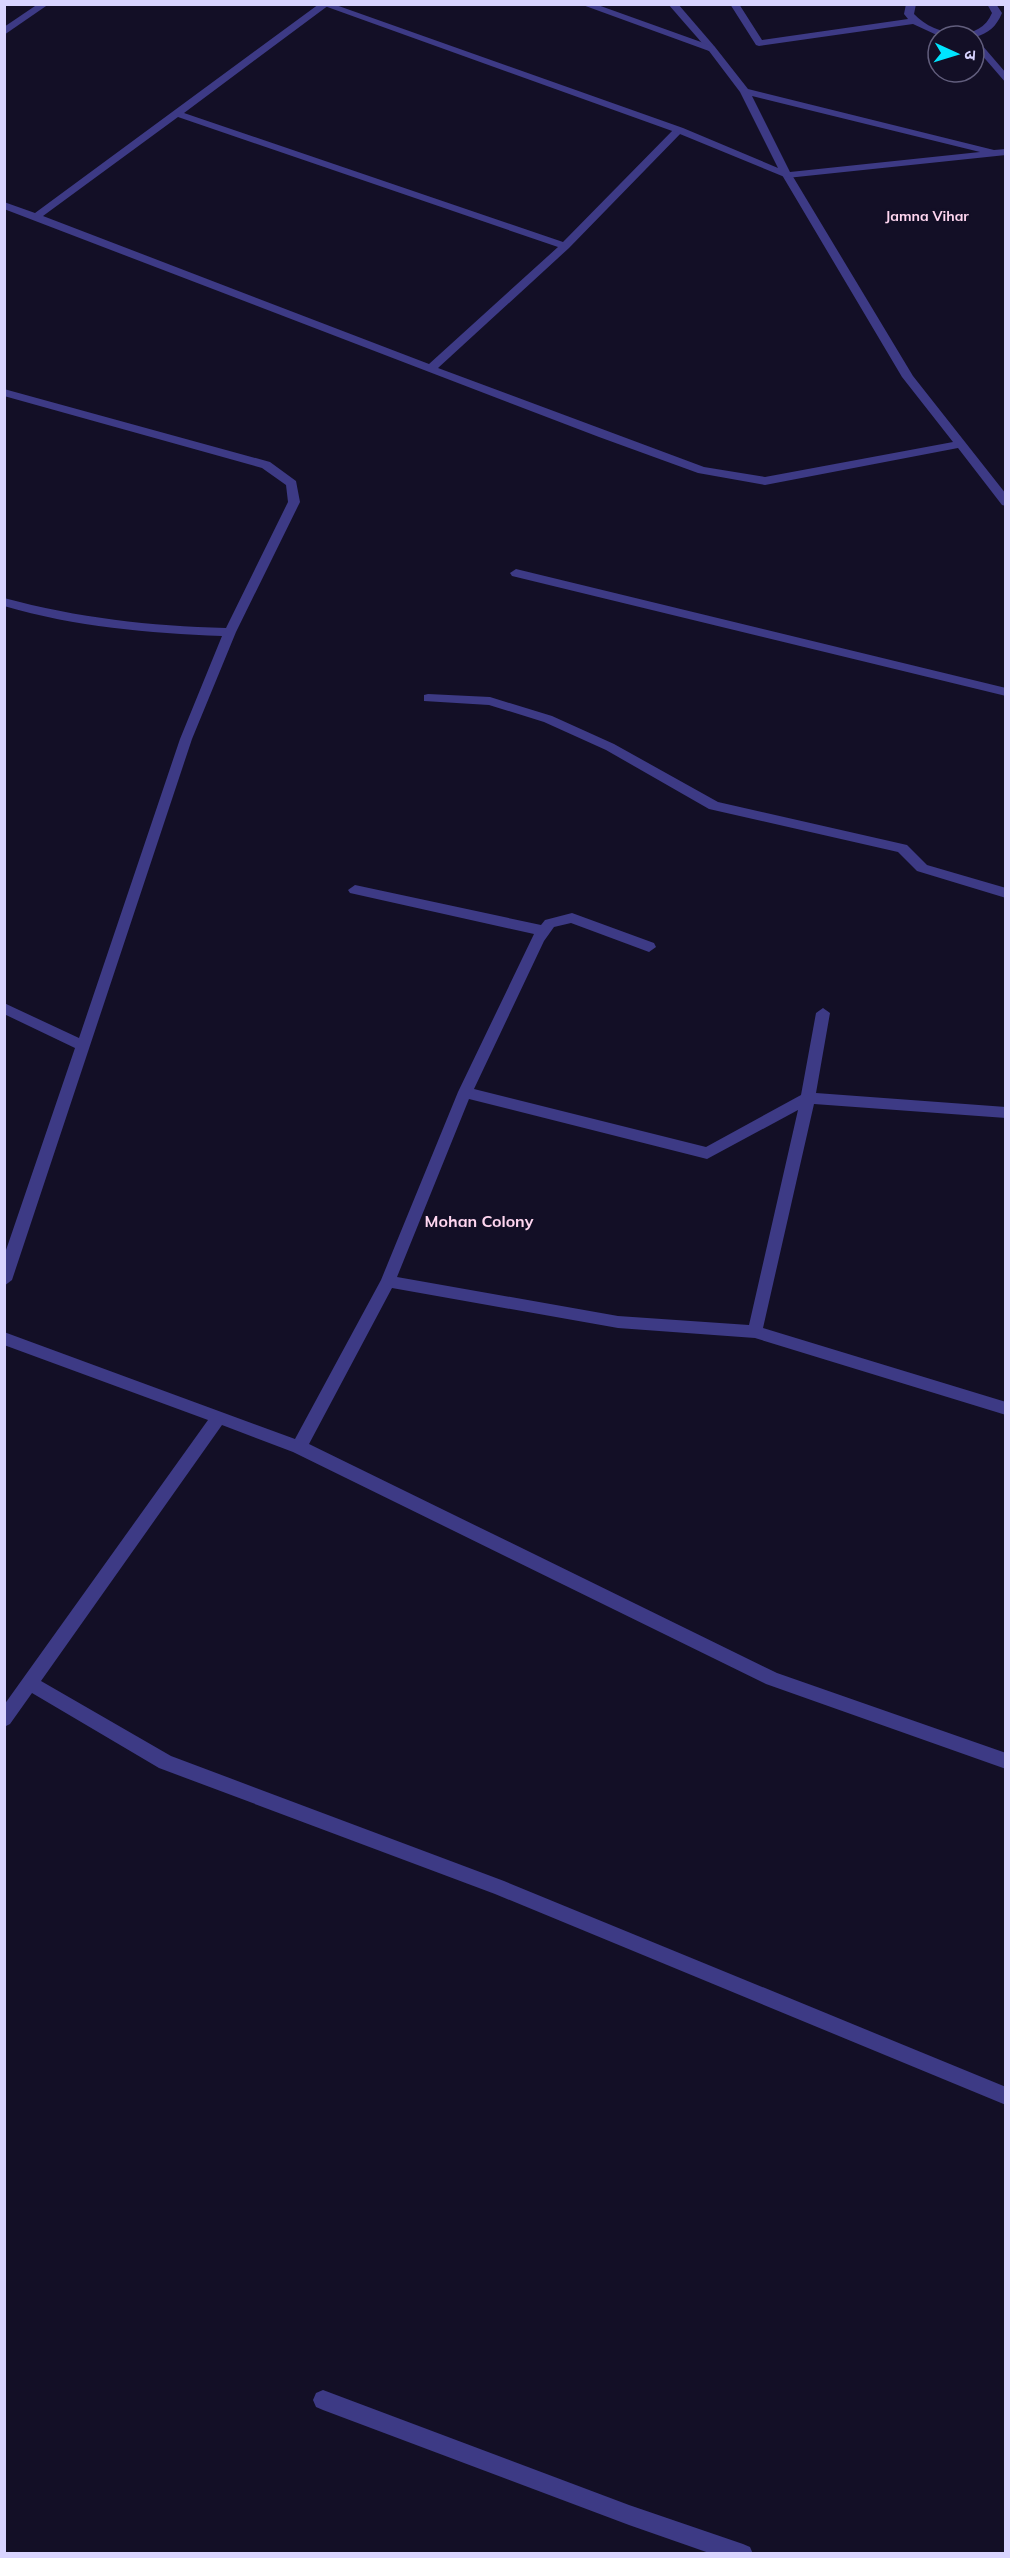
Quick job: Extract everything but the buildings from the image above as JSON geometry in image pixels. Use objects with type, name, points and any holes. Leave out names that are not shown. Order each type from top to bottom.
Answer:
[{"type":"street","points":[[4,32],[45,4]]},
{"type":"street","points":[[584,4],[712,49]]},
{"type":"street","points":[[672,4],[745,91],[787,175],[908,377],[1005,502]]},
{"type":"street","points":[[734,4],[759,43],[914,21]]},
{"type":"street","points":[[911,4],[909,14],[914,21],[926,28]]},
{"type":"street","points":[[986,30],[996,20],[997,13],[991,4]]},
{"type":"street","points":[[36,217],[175,112],[323,5],[679,130],[787,175],[1002,153]]},
{"type":"street","points":[[986,55],[1005,80]]},
{"type":"street","points":[[745,91],[1002,153]]},
{"type":"street","points":[[175,112],[565,246]]},
{"type":"street","points":[[430,369],[565,246],[679,130]]},
{"type":"street","points":[[4,205],[430,369],[702,470],[765,481],[961,444]]},
{"type":"street","points":[[4,392],[266,465],[292,484],[294,502],[230,632],[186,739],[81,1045],[4,1280]]},
{"type":"street","points":[[516,573],[1005,692]]},
{"type":"street","points":[[4,603],[28,610],[133,629],[230,632]]},
{"type":"street","points":[[428,699],[490,701],[548,719],[610,747],[714,806],[902,848],[922,868],[1005,893]]},
{"type":"street","points":[[355,890],[544,931]]},
{"type":"street","points":[[299,1447],[388,1281],[465,1092],[544,931],[550,923],[572,918],[649,947]]},
{"type":"street","points":[[4,1008],[81,1045]]},
{"type":"street","points":[[755,1332],[808,1098],[823,1013]]},
{"type":"street","points":[[465,1092],[707,1153],[808,1098],[1005,1113]]},
{"type":"street","points":[[388,1281],[618,1322],[755,1332],[1005,1408]]},
{"type":"street","points":[[4,1338],[218,1419],[299,1447],[772,1679],[1005,1761]]},
{"type":"street","points":[[4,1719],[218,1419]]},
{"type":"street","points":[[30,1683],[165,1761],[498,1887],[1005,2096]]},
{"type":"street","points":[[323,2400],[629,2515],[742,2553]]},
{"type":"district","name":"Jamna Vihar","points":[[927,216]]},
{"type":"district","name":"Mohan Colony","points":[[479,1221]]}]
